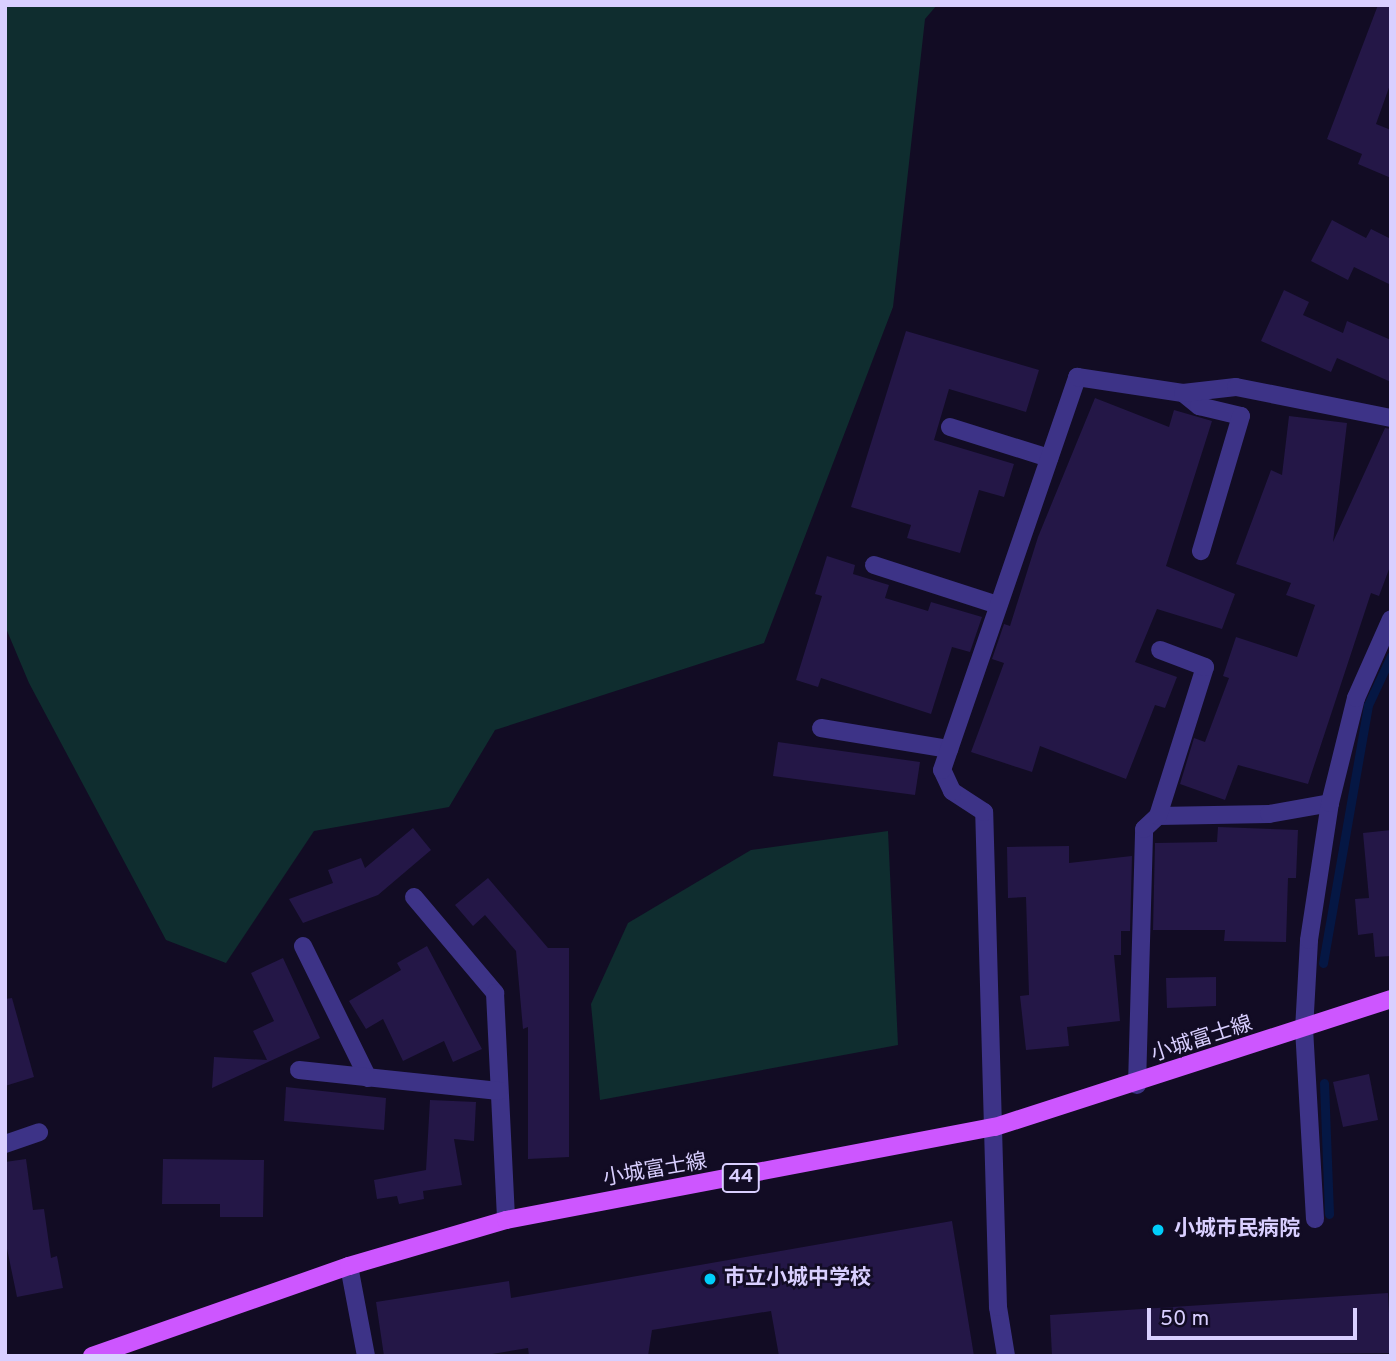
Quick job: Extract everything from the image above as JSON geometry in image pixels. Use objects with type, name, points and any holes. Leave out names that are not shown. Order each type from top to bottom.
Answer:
[{"type":"main road","name":"小城富士線","points":[[92,1356],[349,1266],[506,1220],[995,1127],[1137,1085],[1391,999]]},
{"type":"street","points":[[1006,1356],[998,1307],[984,812],[952,791],[942,770],[1077,377],[1183,393],[1236,387],[1391,418]]},
{"type":"street","points":[[1183,393],[1199,405],[1241,416],[1201,551]]},
{"type":"street","points":[[950,427],[1049,458]]},
{"type":"street","points":[[874,565],[998,605]]},
{"type":"street","points":[[1314,1219],[1304,1030],[1309,940],[1329,803],[1356,698],[1391,619]]},
{"type":"street","points":[[1137,1085],[1144,829],[1158,816],[1205,667],[1160,650]]},
{"type":"street","points":[[821,728],[949,749]]},
{"type":"street","points":[[1158,816],[1269,814],[1329,803]]},
{"type":"street","points":[[414,897],[495,993],[506,1220]]},
{"type":"street","points":[[303,947],[368,1077]]},
{"type":"street","points":[[299,1070],[499,1091]]},
{"type":"street","points":[[5,1144],[39,1132]]},
{"type":"street","points":[[349,1266],[366,1356]]},
{"type":"green space","points":[[5,5],[937,5],[925,19],[893,307],[764,643],[495,730],[449,807],[314,831],[226,963],[166,940],[29,683],[5,626]]},
{"type":"green space","points":[[888,831],[898,1045],[600,1100],[591,1004],[628,923],[751,850]]},
{"type":"building","points":[[1378,5],[1391,5],[1391,82],[1376,124],[1391,130],[1391,178],[1358,164],[1362,154],[1327,139]]},
{"type":"building","points":[[1332,220],[1366,238],[1371,229],[1391,239],[1391,285],[1354,267],[1348,280],[1311,261]]},
{"type":"building","points":[[1284,290],[1309,302],[1303,315],[1343,333],[1347,321],[1391,340],[1391,382],[1337,358],[1331,372],[1261,341]]},
{"type":"building","points":[[906,331],[1039,370],[1026,412],[949,389],[934,440],[1014,464],[1004,497],[979,490],[960,553],[907,538],[911,525],[851,507]]},
{"type":"building","points":[[1095,398],[1169,427],[1174,410],[1212,421],[1166,566],[1235,594],[1222,629],[1157,609],[1135,662],[1177,677],[1165,708],[1155,705],[1126,779],[1040,746],[1032,772],[971,752],[1004,663],[992,659],[1004,624],[1010,626],[1038,537]]},
{"type":"building","points":[[1289,416],[1347,423],[1333,542],[1385,428],[1391,429],[1391,564],[1379,596],[1371,593],[1308,784],[1238,765],[1225,800],[1180,784],[1194,738],[1205,742],[1229,678],[1223,676],[1236,637],[1297,657],[1315,605],[1286,595],[1291,583],[1236,564],[1271,470],[1282,475]]},
{"type":"building","points":[[827,556],[855,565],[853,574],[889,585],[885,598],[928,611],[931,602],[982,617],[970,652],[952,647],[931,714],[821,678],[818,687],[796,680],[822,596],[815,594]]},
{"type":"building","points":[[778,742],[920,762],[915,795],[773,776]]},
{"type":"building","points":[[1218,827],[1298,830],[1296,878],[1288,878],[1286,942],[1224,941],[1225,930],[1153,930],[1155,843],[1217,842]]},
{"type":"building","points":[[413,828],[431,850],[378,895],[303,923],[289,899],[333,883],[328,870],[361,858],[365,868]]},
{"type":"building","points":[[1391,830],[1391,956],[1375,957],[1373,933],[1358,935],[1355,899],[1369,898],[1363,833]]},
{"type":"building","points":[[1069,846],[1069,863],[1132,856],[1130,931],[1121,931],[1121,955],[1114,955],[1120,1021],[1067,1027],[1069,1046],[1026,1050],[1020,996],[1029,995],[1026,897],[1008,898],[1007,847]]},
{"type":"building","points":[[488,878],[548,948],[569,948],[569,1157],[528,1159],[528,1027],[523,1029],[516,951],[485,915],[473,926],[455,905]]},
{"type":"building","points":[[427,946],[482,1049],[453,1062],[444,1041],[403,1061],[383,1019],[366,1029],[349,1001],[401,970],[397,963]]},
{"type":"building","points":[[283,958],[320,1038],[212,1088],[214,1057],[267,1060],[253,1031],[274,1021],[251,973]]},
{"type":"building","points":[[1216,977],[1216,1006],[1167,1008],[1166,978]]},
{"type":"building","points":[[12,998],[34,1077],[5,1086],[5,999]]},
{"type":"building","points":[[1369,1074],[1378,1120],[1343,1127],[1333,1082]]},
{"type":"building","points":[[286,1087],[386,1098],[384,1130],[284,1121]]},
{"type":"building","points":[[430,1100],[476,1102],[474,1141],[454,1139],[462,1185],[423,1191],[424,1199],[399,1204],[397,1196],[377,1199],[374,1180],[426,1170]]},
{"type":"building","points":[[26,1159],[33,1210],[44,1209],[51,1258],[57,1256],[63,1288],[17,1297],[5,1239],[5,1162]]},
{"type":"building","points":[[163,1159],[264,1160],[263,1217],[220,1217],[220,1204],[162,1204]]},
{"type":"building","name":"市立小城中学校","points":[[952,1221],[974,1356],[779,1356],[771,1311],[652,1330],[648,1356],[529,1356],[528,1348],[480,1356],[384,1356],[376,1302],[509,1281],[511,1298]]},
{"type":"building","points":[[1388,1293],[1391,1353],[1052,1356],[1050,1315]]},
{"type":"waterway","points":[[1323,963],[1368,705],[1391,656]]},
{"type":"waterway","points":[[1324,1083],[1329,1214]]},
{"type":"place","name":"小城市民病院","points":[[1158,1230]]},
{"type":"place","name":"市立小城中学校","points":[[710,1279]]}]
